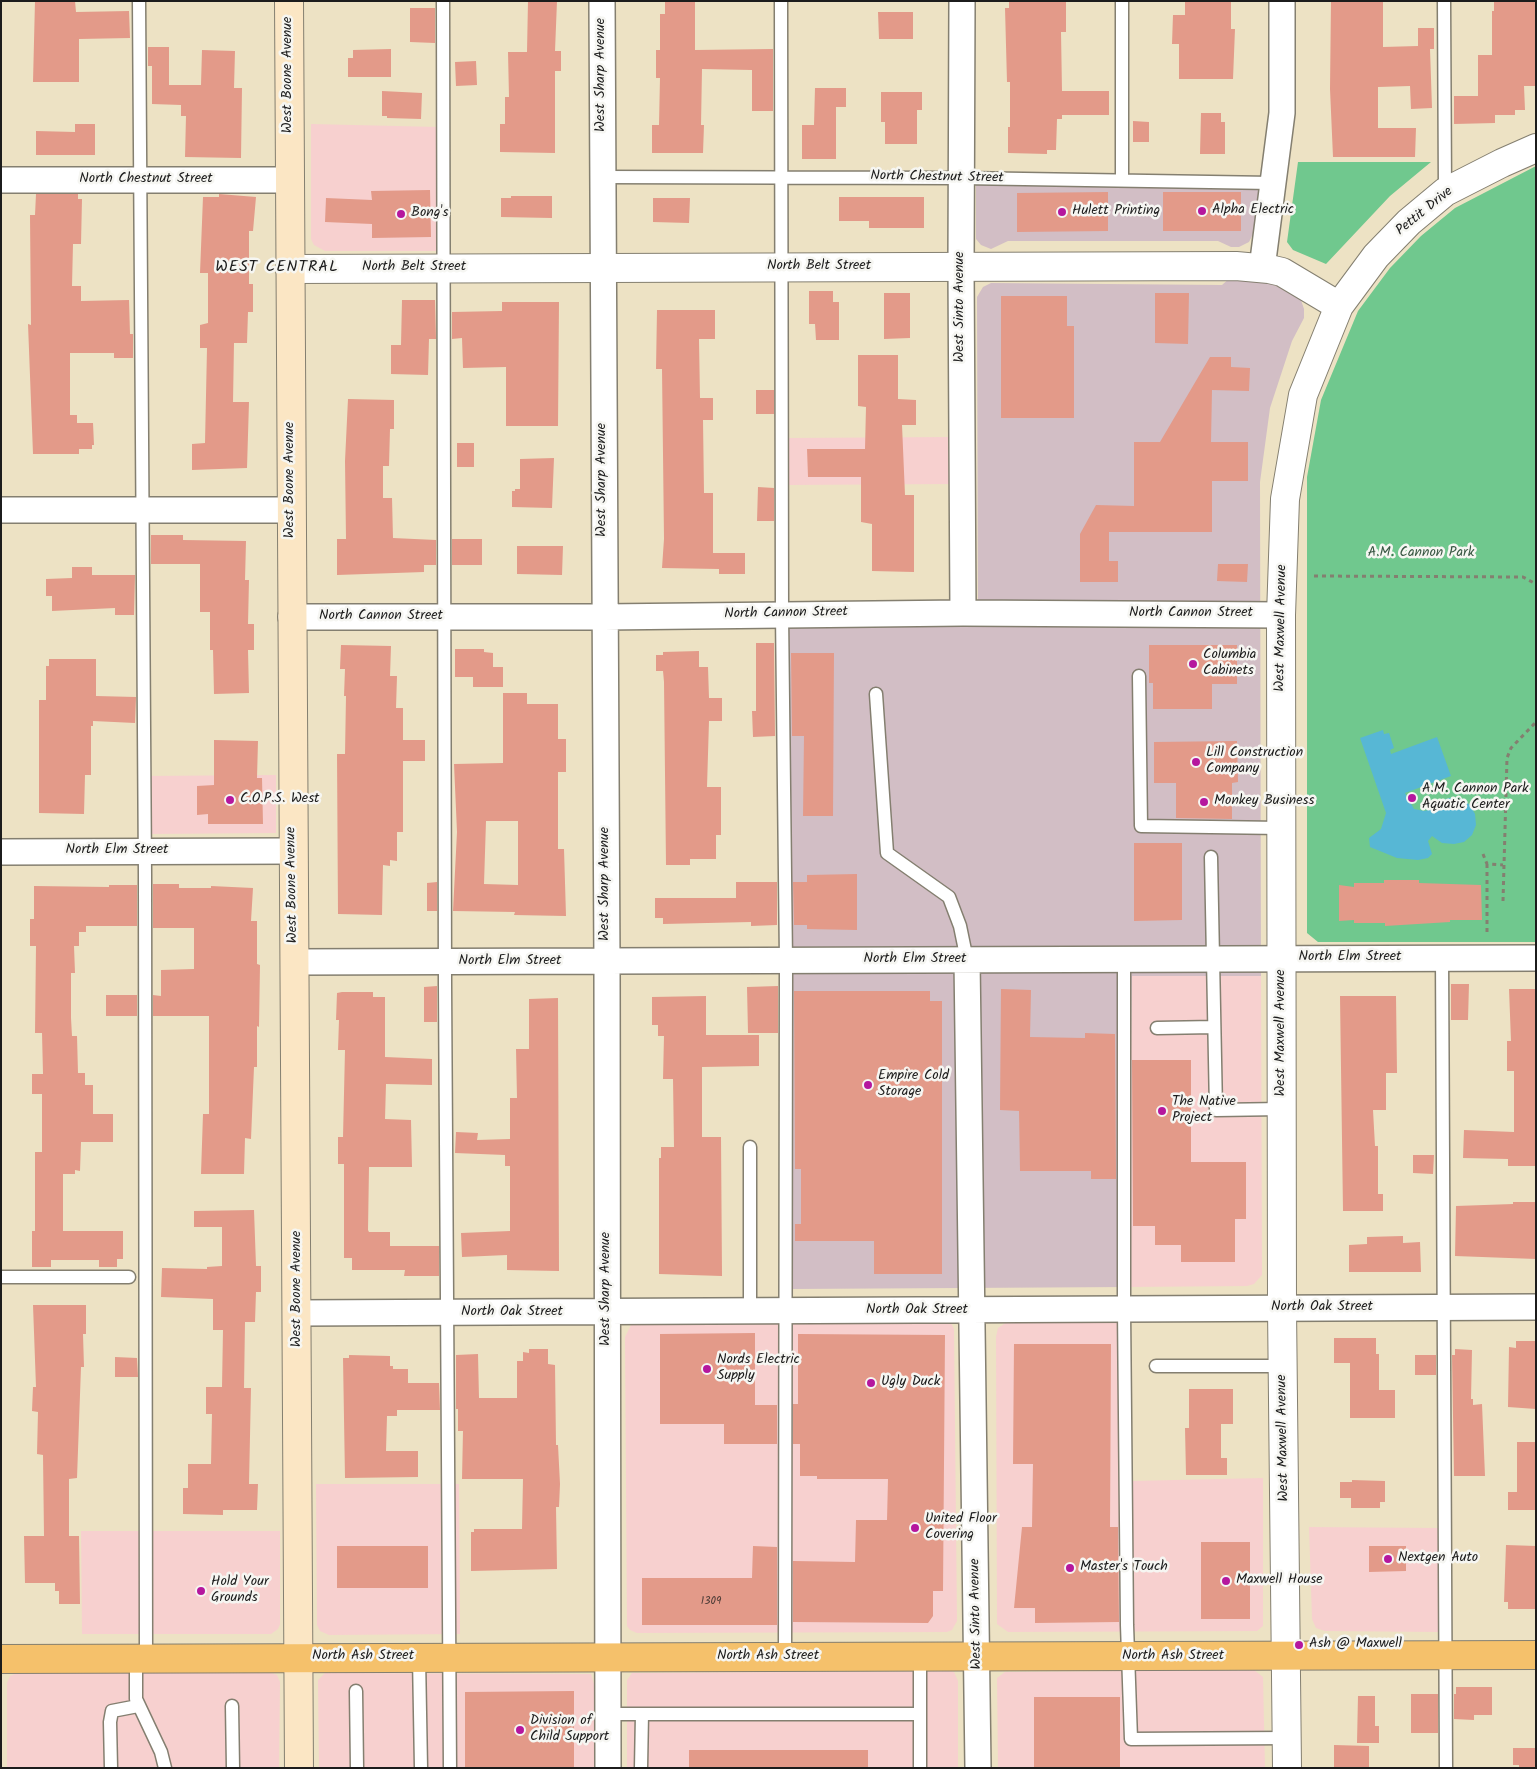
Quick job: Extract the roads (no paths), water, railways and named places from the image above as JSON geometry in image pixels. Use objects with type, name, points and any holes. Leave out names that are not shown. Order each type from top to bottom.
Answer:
[{"type":"main road","name":"West Boone Avenue","points":[[289,1],[292,851],[298,1313],[299,1768]]},
{"type":"main road","name":"North Ash Street","points":[[1,1659],[1536,1655]]},
{"type":"street","name":"West Sharp Avenue","points":[[602,1],[607,962],[608,1768]]},
{"type":"street","name":"West Sinto Avenue","points":[[962,1],[963,613]]},
{"type":"street","points":[[1262,268],[1282,113],[1282,1]]},
{"type":"street","name":"Pettit Drive","points":[[1339,306],[1376,256],[1409,222],[1445,192],[1536,148]]},
{"type":"street","name":"North Chestnut Street","points":[[1,180],[290,180]]},
{"type":"street","name":"North Belt Street","points":[[290,269],[1236,266],[1262,268],[1291,277],[1339,306]]},
{"type":"street","name":"West Maxwell Avenue","points":[[1287,1768],[1282,1308],[1281,615],[1284,499],[1303,395],[1339,306]]},
{"type":"street","points":[[1,510],[291,510]]},
{"type":"street","name":"North Cannon Street","points":[[291,617],[604,617],[963,613],[1281,615]]},
{"type":"street","name":"North Elm Street","points":[[1,852],[292,851]]},
{"type":"street","name":"North Elm Street","points":[[294,962],[1536,958]]},
{"type":"street","name":"West Sinto Avenue","points":[[967,960],[978,1768]]},
{"type":"street","name":"North Oak Street","points":[[298,1313],[1536,1307]]},
{"type":"lane","points":[[140,1],[145,851],[141,1660],[136,1699],[161,1752],[165,1768]]},
{"type":"lane","points":[[443,1],[442,268],[446,1313],[450,1768]]},
{"type":"lane","points":[[781,1],[782,614],[786,961],[785,1657]]},
{"type":"lane","points":[[1122,1],[1122,180]]},
{"type":"lane","points":[[1444,1],[1445,192]]},
{"type":"lane","name":"North Chestnut Street","points":[[602,177],[962,178],[1272,183]]},
{"type":"lane","points":[[1139,676],[1142,826],[1281,828]]},
{"type":"lane","points":[[876,694],[887,854],[949,897],[960,926],[967,960]]},
{"type":"lane","points":[[1211,856],[1216,1110],[1282,1109]]},
{"type":"lane","points":[[1442,957],[1446,1768]]},
{"type":"lane","points":[[1124,960],[1124,1310],[1127,1657],[1131,1739],[1287,1738]]},
{"type":"lane","points":[[1157,1028],[1214,1027]]},
{"type":"lane","points":[[750,1147],[750,1312]]},
{"type":"lane","points":[[1,1277],[129,1276]]},
{"type":"lane","points":[[1156,1366],[1283,1366]]},
{"type":"lane","points":[[419,1657],[421,1768]]},
{"type":"lane","points":[[920,1657],[920,1768]]},
{"type":"lane","points":[[356,1690],[357,1768]]},
{"type":"lane","points":[[111,1768],[110,1722],[112,1711],[138,1706]]},
{"type":"lane","points":[[232,1706],[233,1768]]},
{"type":"lane","points":[[608,1714],[920,1714]]},
{"type":"lane","points":[[642,1714],[642,1768]]},
{"type":"water","points":[[1383,730],[1384,734],[1389,733],[1394,748],[1390,750],[1391,754],[1437,737],[1451,776],[1405,793],[1414,809],[1424,811],[1433,809],[1441,801],[1449,798],[1462,799],[1470,805],[1475,814],[1476,825],[1472,835],[1464,842],[1454,844],[1442,843],[1432,836],[1428,841],[1432,854],[1428,858],[1418,860],[1397,858],[1370,847],[1369,838],[1381,829],[1386,813],[1360,738]]},
{"type":"place","name":"Alpha Electric","points":[[1202,211]]},
{"type":"place","name":"Hulett Printing","points":[[1062,212]]},
{"type":"place","name":"Bong's","points":[[401,214]]},
{"type":"place","name":"Columbia Cabinets","points":[[1193,664]]},
{"type":"place","name":"Lill Construction Company","points":[[1196,762]]},
{"type":"place","name":"A.M. Cannon Park Aquatic Center","points":[[1412,798]]},
{"type":"place","name":"C.O.P.S. West","points":[[230,800]]},
{"type":"place","name":"Monkey Business","points":[[1204,802]]},
{"type":"place","name":"Empire Cold Storage","points":[[868,1085]]},
{"type":"place","name":"The Native Project","points":[[1162,1111]]},
{"type":"place","name":"Nords Electric Supply","points":[[707,1369]]},
{"type":"place","name":"Ugly Duck","points":[[871,1383]]},
{"type":"place","name":"United Floor Covering","points":[[915,1528]]},
{"type":"place","name":"Nextgen Auto","points":[[1388,1559]]},
{"type":"place","name":"Master's Touch","points":[[1070,1568]]},
{"type":"place","name":"Maxwell House","points":[[1226,1581]]},
{"type":"place","name":"Hold Your Grounds","points":[[201,1591]]},
{"type":"place","name":"Ash @ Maxwell","points":[[1299,1645]]},
{"type":"place","name":"Division of Child Support","points":[[520,1730]]},
{"type":"district","name":"WEST CENTRAL","points":[[277,268]]},
{"type":"park label","name":"A.M. Cannon Park","points":[[1421,554]]}]
